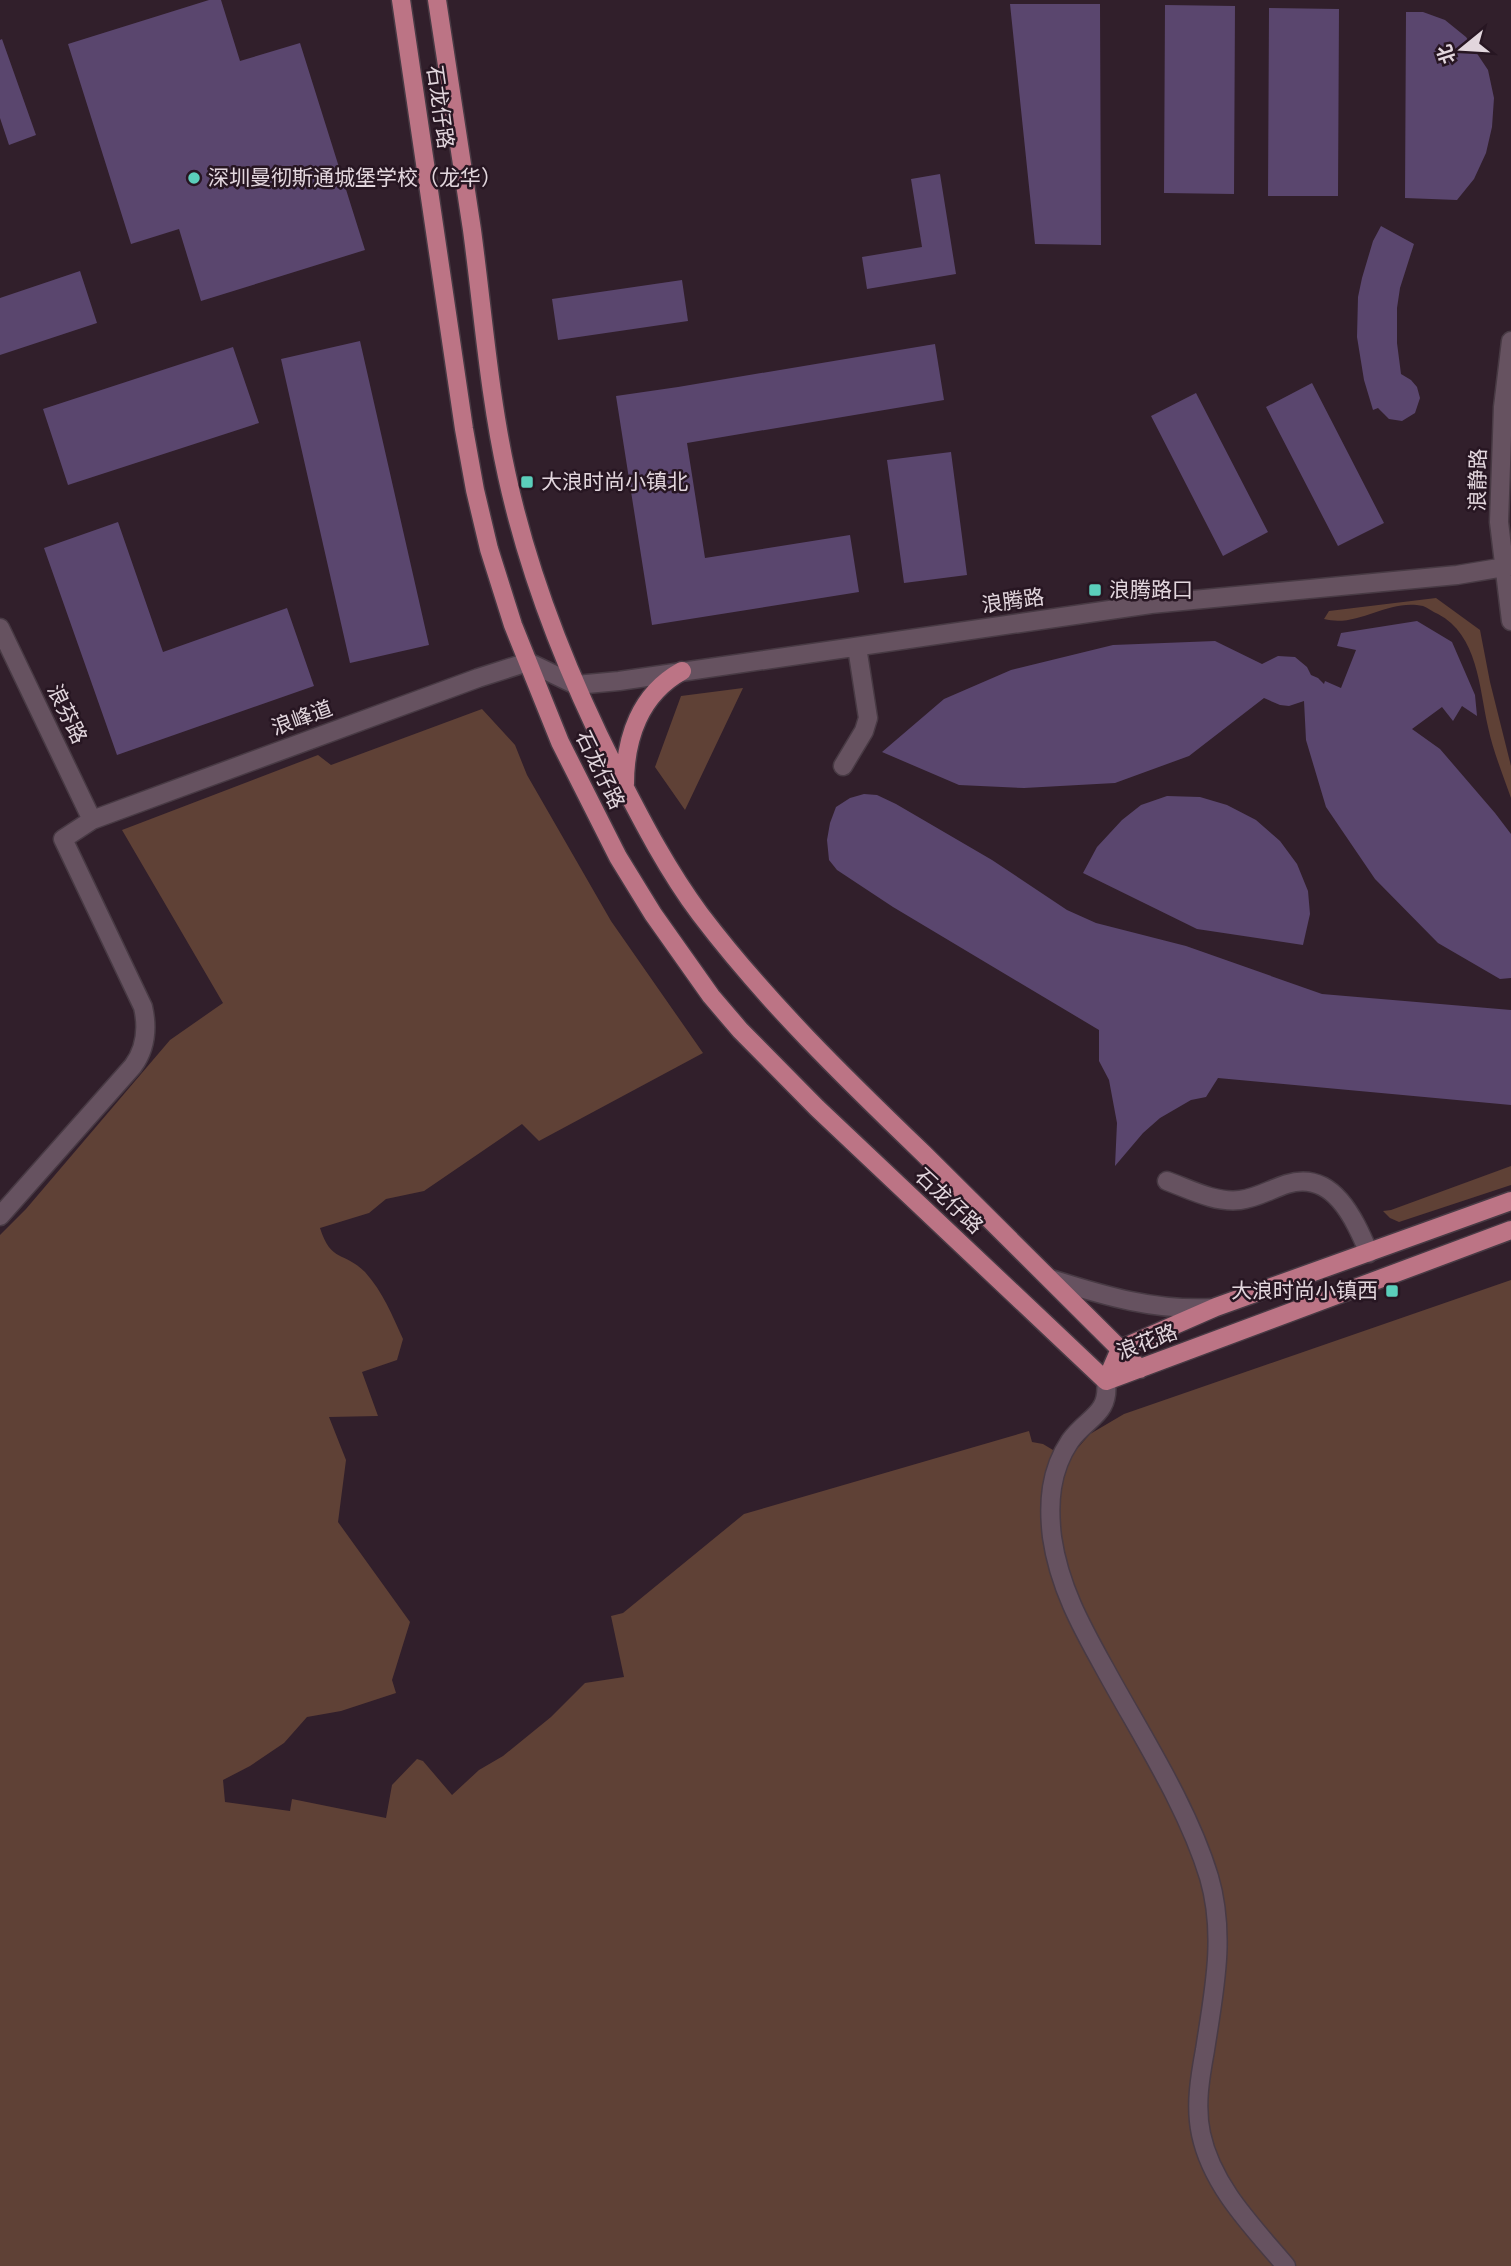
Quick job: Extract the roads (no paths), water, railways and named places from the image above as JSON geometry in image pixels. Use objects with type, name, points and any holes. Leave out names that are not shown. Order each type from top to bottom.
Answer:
[{"type":"main road","name":"石龙仔路","points":[[401,0],[464,429],[489,549],[513,625],[560,742],[618,857],[653,914],[711,996],[740,1030],[817,1108],[1106,1381]]},
{"type":"main road","name":"石龙仔路","points":[[437,0],[477,268],[485,352],[506,474],[531,567],[548,616],[576,685],[625,787],[677,880],[744,969],[836,1068],[1140,1369]]},
{"type":"main road","points":[[625,787],[629,742],[643,706],[666,680],[682,671]]},
{"type":"main road","name":"浪花路","points":[[1106,1381],[1120,1349],[1216,1307],[1511,1200]]},
{"type":"main road","name":"浪花路","points":[[1106,1381],[1511,1230]]},
{"type":"street","name":"浪静路","points":[[1511,341],[1503,407],[1500,522],[1508,567],[1511,621]]},
{"type":"street","name":"浪腾路","points":[[576,685],[634,679],[1151,604],[1457,575],[1508,567]]},
{"type":"street","name":"浪芬路","points":[[0,628],[92,820]]},
{"type":"street","points":[[843,766],[864,731],[868,718],[857,647]]},
{"type":"street","points":[[528,662],[576,685]]},
{"type":"street","name":"浪峰道","points":[[0,1216],[133,1066],[141,1055],[144,1044],[146,1020],[143,1007],[63,839],[92,820],[528,662]]},
{"type":"street","points":[[1167,1181],[1223,1200],[1241,1200],[1289,1183],[1316,1182],[1334,1194],[1349,1212],[1369,1253]]},
{"type":"street","points":[[1051,1279],[1143,1305],[1187,1309],[1216,1307]]},
{"type":"street","points":[[1106,1381],[1107,1394],[1098,1415],[1073,1438],[1053,1475],[1050,1504],[1055,1554],[1071,1606],[1178,1801],[1204,1861],[1214,1900],[1219,1938],[1218,1962],[1198,2092],[1201,2134],[1213,2168],[1231,2199],[1286,2266]]},
{"type":"place","name":"深圳曼彻斯通城堡学校（龙华）","points":[[194,178]]},
{"type":"place","name":"大浪时尚小镇北","points":[[527,482]]},
{"type":"place","name":"浪腾路口","points":[[1095,590]]},
{"type":"place","name":"大浪时尚小镇西","points":[[1392,1291]]}]
